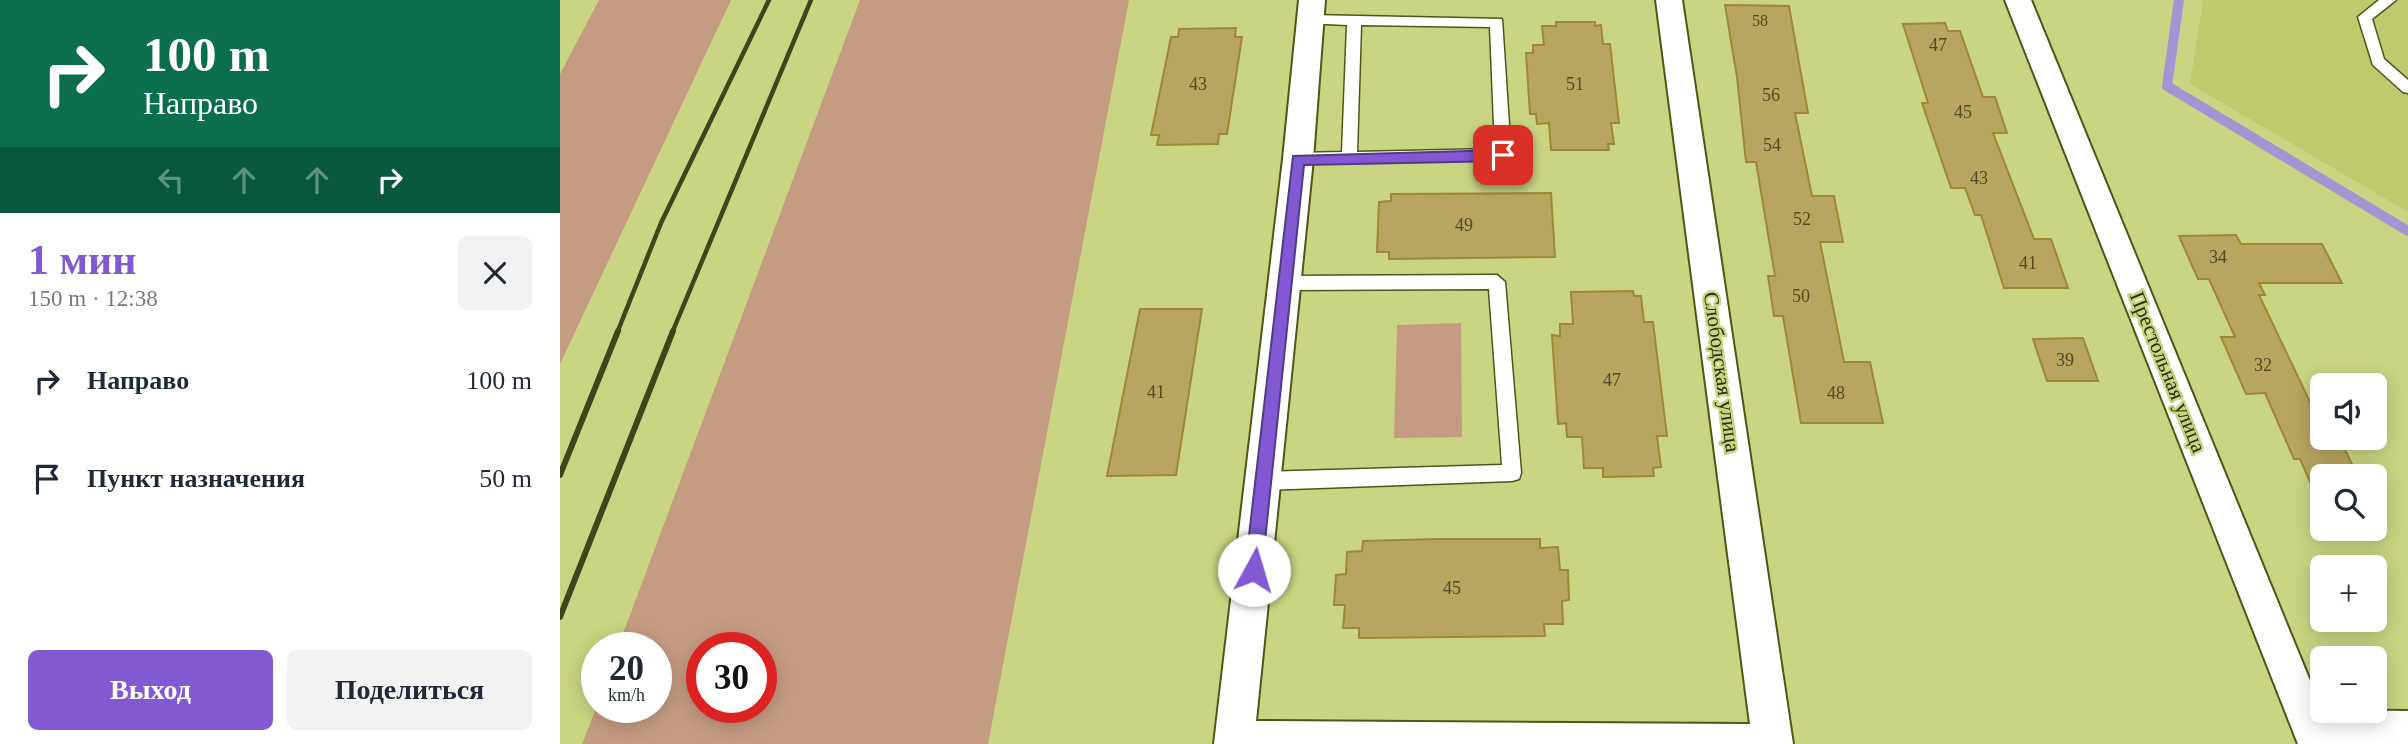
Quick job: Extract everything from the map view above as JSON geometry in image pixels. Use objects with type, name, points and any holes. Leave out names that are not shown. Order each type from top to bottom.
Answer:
[{"type":"street","name":"Слободская улица","points":[[1669,0],[1773,744]]},
{"type":"street","name":"Престольная улица","points":[[2018,0],[2315,737]]},
{"type":"street","points":[[1311,10],[1298,159],[1234,743],[1767,744]]},
{"type":"street","points":[[2315,737],[2408,731]]},
{"type":"lane","points":[[2389,0],[2365,17],[2378,61],[2408,88]]},
{"type":"lane","points":[[1298,159],[1503,155],[1497,22],[1353,20],[1311,10]]},
{"type":"lane","points":[[1349,159],[1353,20]]},
{"type":"lane","points":[[1262,481],[1512,473],[1497,282],[1284,283]]},
{"type":"shaded area","points":[[599,0],[731,0],[560,364],[560,74]]},
{"type":"shaded area","points":[[860,0],[1129,0],[988,744],[582,744],[590,723],[672,723],[672,632],[624,632]]},
{"type":"shaded area","points":[[2203,0],[2408,0],[2408,212],[2190,84]]},
{"type":"shaded area","points":[[1461,323],[1462,437],[1394,438],[1397,325]]},
{"type":"building","points":[[1725,5],[1789,6],[1808,113],[1795,113],[1812,196],[1834,196],[1843,242],[1820,242],[1844,362],[1870,362],[1883,423],[1801,423],[1783,316],[1774,316],[1768,276],[1775,276],[1756,162],[1746,162],[1737,77]]},
{"type":"building","points":[[1556,22],[1595,22],[1595,26],[1601,25],[1603,44],[1610,44],[1619,123],[1611,123],[1614,144],[1608,144],[1609,150],[1551,150],[1549,123],[1537,124],[1536,114],[1530,114],[1526,53],[1533,53],[1533,45],[1544,45],[1542,26],[1556,26]]},
{"type":"building","points":[[1945,23],[1948,31],[1960,31],[1983,97],[1995,97],[2007,133],[1993,133],[2034,239],[2051,239],[2068,288],[2004,288],[1981,215],[1975,215],[1965,188],[1951,188],[1922,103],[1928,103],[1903,24]]},
{"type":"building","points":[[1236,28],[1235,37],[1242,37],[1227,134],[1219,134],[1218,144],[1157,145],[1159,135],[1151,135],[1171,37],[1178,37],[1179,29]]},
{"type":"building","points":[[1551,193],[1555,257],[1389,259],[1389,252],[1377,252],[1379,202],[1391,201],[1391,194]]},
{"type":"building","points":[[2236,235],[2241,244],[2322,244],[2342,283],[2259,283],[2265,295],[2259,295],[2310,402],[2310,450],[2345,450],[2352,464],[2310,464],[2310,482],[2300,459],[2294,459],[2265,393],[2246,394],[2221,337],[2235,337],[2209,279],[2198,279],[2179,236]]},
{"type":"building","points":[[1633,291],[1634,296],[1641,296],[1644,322],[1653,322],[1667,436],[1657,436],[1661,467],[1653,468],[1654,476],[1603,477],[1603,468],[1584,468],[1582,437],[1567,437],[1566,423],[1558,424],[1552,335],[1560,336],[1560,324],[1573,324],[1571,292]]},
{"type":"building","points":[[1140,309],[1202,309],[1176,475],[1107,476]]},
{"type":"building","points":[[2083,338],[2098,381],[2047,381],[2033,339]]},
{"type":"building","points":[[1540,539],[1540,548],[1558,547],[1560,570],[1568,570],[1569,600],[1562,601],[1563,624],[1544,624],[1545,636],[1359,638],[1359,628],[1343,628],[1345,605],[1334,605],[1336,575],[1346,574],[1347,552],[1362,551],[1363,541]]},
{"type":"waterway","points":[[2179,0],[2167,86],[2408,231]]},
{"type":"railway","points":[[617,333],[661,223],[769,0]]},
{"type":"railway","points":[[672,333],[811,0]]},
{"type":"railway","points":[[560,475],[618,331]]},
{"type":"railway","points":[[560,617],[673,331]]},
{"type":"route","points":[[1254,570],[1298,159],[1503,155]]}]
